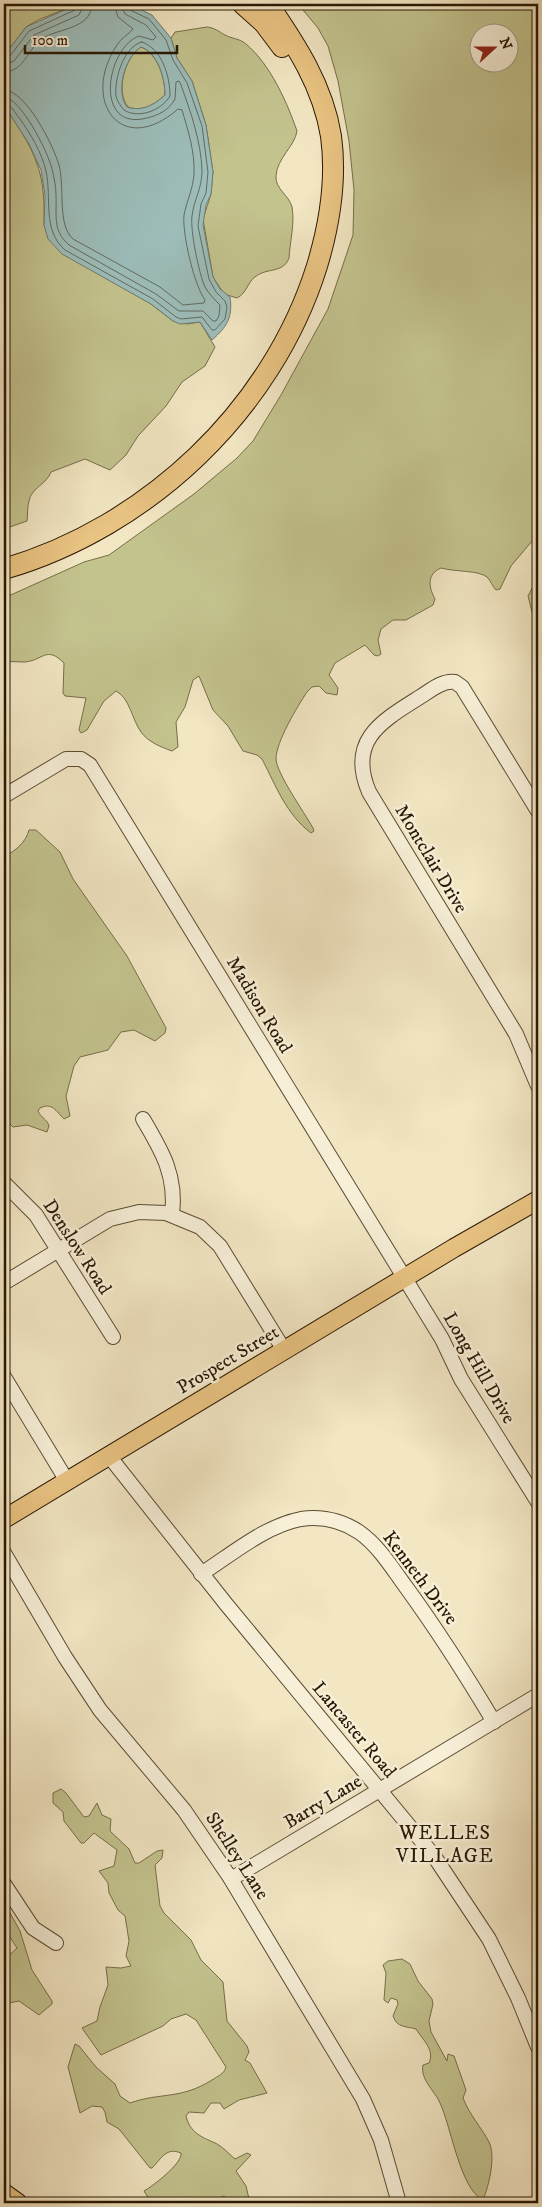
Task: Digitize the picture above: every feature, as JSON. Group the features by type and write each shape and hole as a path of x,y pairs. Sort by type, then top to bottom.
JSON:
{"highway":[{"path":"4,556 51,539 91,520 133,494 178,458 207,429 240,388 265,350 289,303 308,252 318,212 321,174 319,140 308,98 292,64 271,31 243,4"},
{"path":"4,569 55,550 101,528 171,480 238,412 274,359 297,315 314,274 327,226 332,194 332,152 325,111 311,73 268,4"}],"main road":[{"name":"Prospect Street","path":"4,1519 473,1236 538,1200"},
{"path":"4,2193 18,2203"}],"street":[{"name":"Montclair Drive","path":"538,811 462,687 454,682 442,684 378,725 365,746 362,761 364,777 373,799 516,1034 538,1086"},
{"name":"Madison Road","path":"4,796 57,763 76,758 86,761 404,1278"},
{"path":"143,1119 162,1151 170,1170 174,1191 172,1214"},
{"name":"Denslow Road","path":"4,1183 36,1214 113,1337"},
{"path":"4,1283 102,1223 120,1216 148,1211 172,1214 200,1227 220,1246 284,1350"},
{"name":"Long Hill Drive","path":"404,1278 442,1339 461,1379 538,1502"},
{"path":"4,1377 67,1481"},
{"name":"Lancaster Road","path":"109,1456 201,1574 434,1856 472,1911 504,1968 538,2047"},
{"name":"Kenneth Drive","path":"201,1574 258,1537 287,1523 303,1519 326,1519 351,1528 367,1538 381,1553 444,1641 494,1722"},
{"name":"Shelley Lane","path":"4,1553 65,1657 96,1704 184,1810 231,1879 363,2099 381,2140 399,2203"},
{"name":"Barry Lane","path":"231,1879 538,1695"},
{"path":"4,1884 32,1928 56,1943"}],"green space":[{"path":"4,4 78,4 38,20 26,27 4,56"},
{"path":"298,4 538,4 538,534 511,566 500,589 496,590 487,577 478,573 441,568 436,571 430,581 435,599 433,605 406,620 393,620 381,629 378,640 381,654 378,656 374,655 365,645 335,663 329,675 338,688 337,695 326,693 319,686 312,687 307,692 283,734 276,759 281,774 313,828 314,831 311,833 288,808 262,759 257,755 243,751 228,726 213,710 199,676 193,680 185,707 176,722 178,747 172,751 155,744 144,736 125,699 116,691 104,701 87,730 81,733 79,730 86,698 65,696 63,693 64,663 53,655 44,655 24,662 4,662 4,598 84,562 109,555 194,494 237,458 253,441 281,395 328,309 353,235 354,190 349,141 338,81 328,46 318,28"},
{"path":"207,27 241,41 255,52 277,84 297,131 296,137 279,163 276,176 276,181 288,199 293,213 289,258 283,266 255,277 237,298 224,294 213,277 203,219 211,194 213,172 206,125 192,81 177,58 171,38 175,32"},
{"path":"141,47 152,55 159,67 164,81 165,95 148,107 138,109 128,107 124,100 122,84 130,58"},
{"path":"4,105 37,163 44,197 44,225 94,271 151,304 173,321 187,324 200,322 215,347 205,366 182,382 166,406 138,436 126,455 110,470 85,459 51,472 30,497 27,521 4,529"},
{"path":"538,577 538,656 534,642 534,620 528,596"},
{"path":"29,830 36,830 60,852 73,879 127,956 166,1028 165,1033 155,1041 134,1030 121,1032 108,1050 80,1057 74,1066 66,1096 70,1116 64,1119 54,1108 48,1106 40,1108 38,1111 49,1126 47,1132 27,1125 13,1127 4,1118 4,856 20,846"},
{"path":"61,1789 84,1817 89,1816 97,1803 102,1815 111,1819 110,1831 129,1849 135,1863 139,1863 157,1851 163,1850 162,1858 155,1865 160,1906 164,1913 191,1940 201,1960 223,1982 227,2021 247,2046 249,2052 245,2060 250,2063 267,2093 239,2100 224,2109 220,2103 211,2103 204,2113 189,2112 186,2116 190,2127 197,2134 220,2146 235,2159 247,2153 251,2155 236,2171 246,2186 249,2199 246,2203 230,2203 224,2196 209,2203 158,2203 147,2196 144,2191 173,2168 181,2153 168,2152 150,2168 119,2129 107,2122 102,2107 92,2106 80,2113 68,2067 75,2044 115,2084 120,2096 130,2103 180,2093 201,2086 219,2076 226,2067 196,2020 186,2014 171,2019 163,2026 101,2055 82,2028 97,2021 108,1985 106,1967 121,1968 131,1966 126,1956 129,1941 125,1916 118,1910 109,1893 108,1883 99,1871 114,1866 117,1850 94,1833 84,1843 81,1843 64,1821 63,1812 53,1803 53,1793"},
{"path":"4,1902 20,1931 32,1970 52,2001 52,2004 39,2015 19,2001 4,2004 4,1960 17,1948 4,1928"},
{"path":"402,1959 410,1964 418,1981 432,1999 433,2004 429,2021 431,2032 447,2061 448,2054 454,2056 466,2090 463,2098 468,2110 489,2142 492,2163 483,2200 475,2194 462,2171 440,2103 424,2076 423,2065 429,2063 429,2049 416,2029 402,2026 395,2020 393,2016 398,2004 397,2000 391,1998 388,2003 384,2000 386,1973 383,1965 388,1961"}],"water":[{"path":"78,4 129,4 152,15 171,38 177,58 192,81 206,125 213,172 211,194 206,205 203,225 213,277 220,289 230,297 231,304 228,321 222,331 212,340 200,322 180,324 173,321 151,304 62,254 48,239 44,225 45,195 41,170 29,144 4,105 4,56 26,27","holes":["141,47 147,50 156,60 162,74 165,95 148,107 138,109 127,107 122,92 126,66 130,58"]}],"district":[{"name":"WELLES VILLAGE","path":"445,1844"}]}
